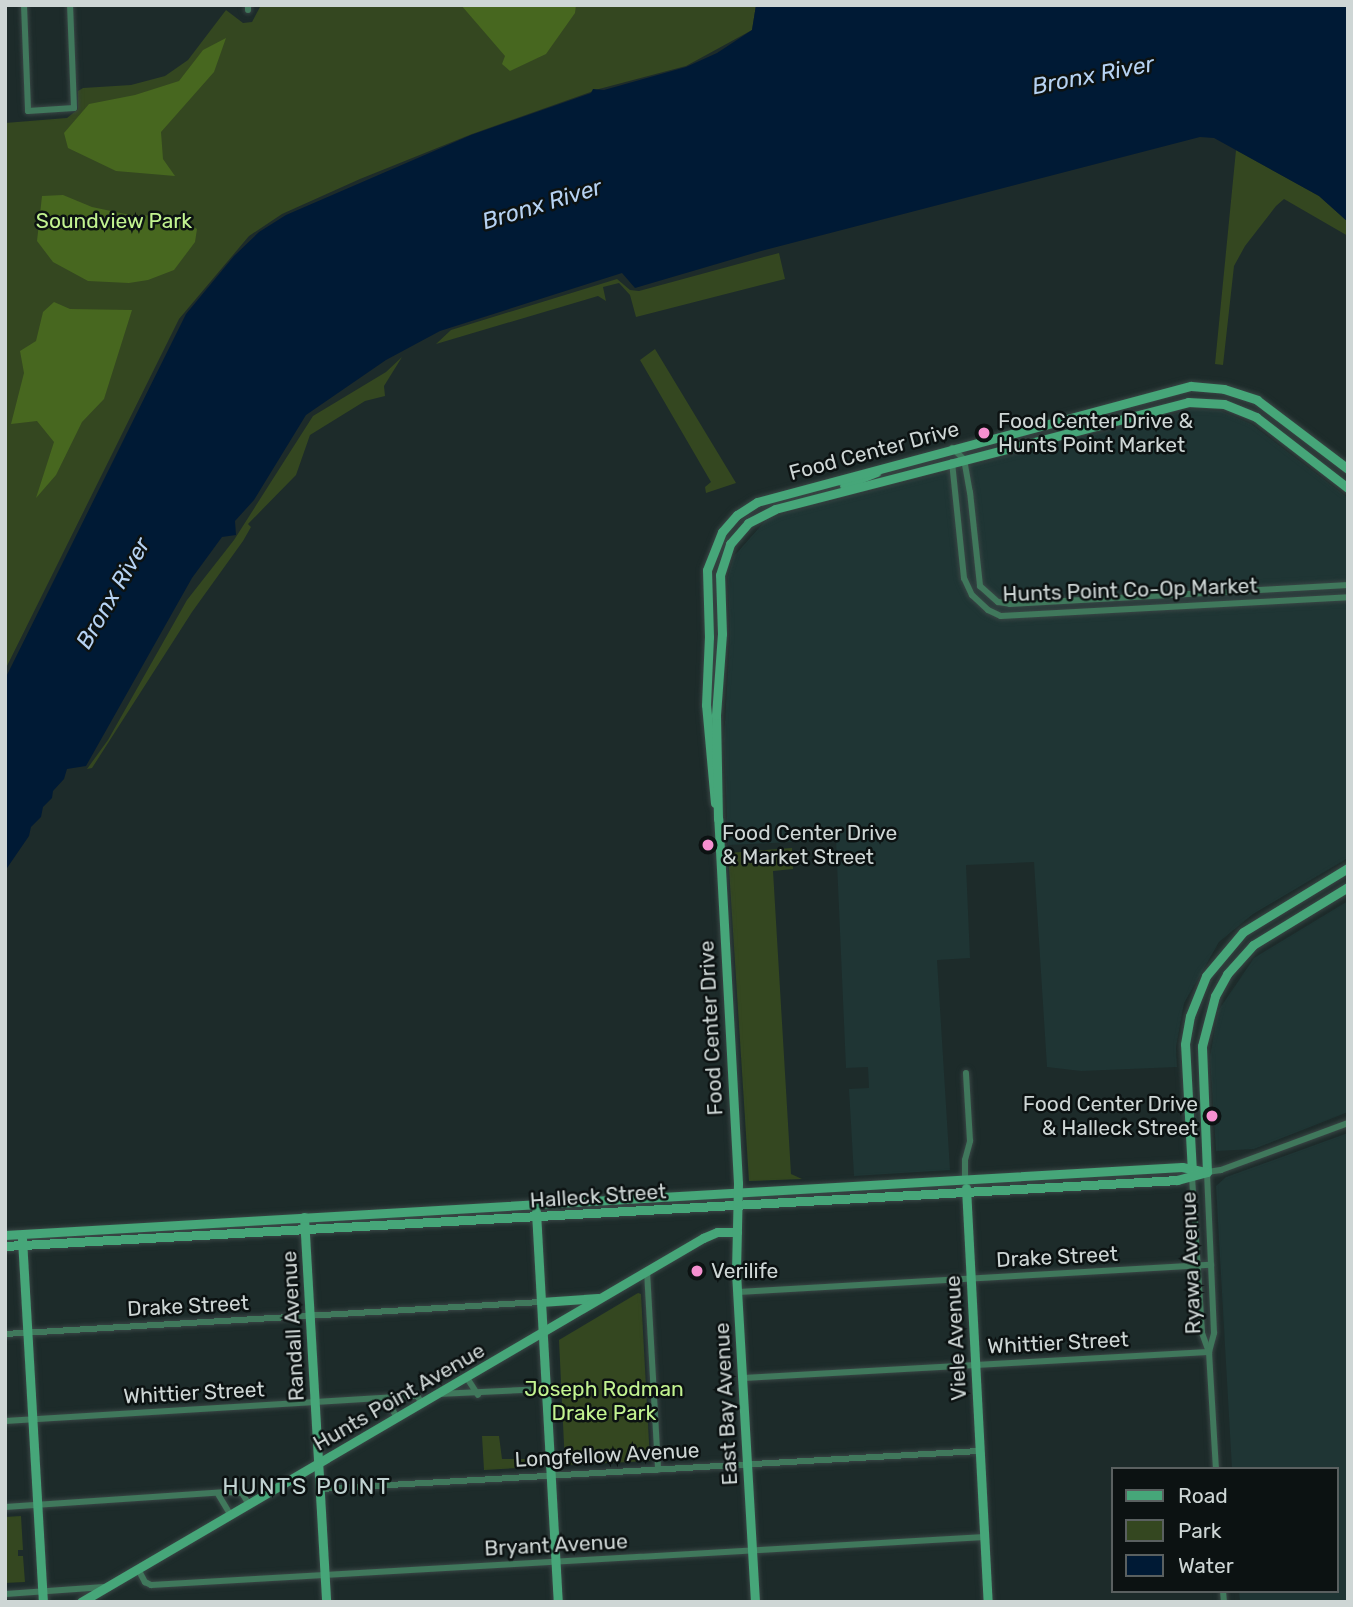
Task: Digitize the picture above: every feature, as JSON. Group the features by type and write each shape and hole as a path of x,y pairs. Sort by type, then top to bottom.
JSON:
{"main road":[{"name":"Food Center Drive","path":"718,819 706,705 709,637 706,578 714,547 732,520 757,502 1171,389 1199,386 1232,391 1264,405 1348,469"},
{"name":"Food Center Drive","path":"737,1205 718,819 716,722 722,643 720,575 723,559 736,536 754,518 769,511 1163,407 1200,401 1235,407 1256,417 1348,488"},
{"path":"814,498 890,465"},
{"path":"1348,871 1243,932 1214,964 1200,989 1190,1016 1185,1044 1192,1173 1206,1172 1202,1046 1214,996 1235,963 1253,945 1348,887"},
{"name":"Halleck Street","path":"5,1235 965,1180 1192,1173"},
{"name":"Halleck Street","path":"5,1246 966,1193 1192,1173"},
{"name":"Viele Avenue","path":"965,1180 988,1602"},
{"path":"535,1205 558,1602"},
{"name":"East Bay Avenue","path":"737,1205 737,1292 755,1602"},
{"name":"Randall Avenue","path":"304,1217 326,1602"},
{"name":"Hunts Point Avenue","path":"81,1602 703,1238 717,1233 737,1232"},
{"path":"22,1234 43,1597"},
{"path":"541,1302 598,1298"}],"street":[{"path":"24,5 28,111 74,108 70,5"},
{"path":"952,448 964,459"},
{"name":"Hunts Point Co-Op Market","path":"964,459 980,586 998,602 1010,604 1348,585"},
{"name":"Hunts Point Co-Op Market","path":"951,462 964,578 972,595 988,610 1001,616 1348,597"},
{"name":"Viele Avenue","path":"965,1180 965,1160 970,1140 966,1073"},
{"path":"1206,1172 1233,1166 1348,1123"},
{"name":"Ryawa Avenue","path":"1206,1172 1214,1333 1209,1352"},
{"name":"Ryawa Avenue","path":"1192,1173 1202,1333 1209,1352 1216,1467"},
{"name":"Drake Street","path":"737,1292 1211,1265"},
{"path":"647,1271 658,1470"},
{"name":"Drake Street","path":"5,1334 541,1302"},
{"name":"Whittier Street","path":"742,1378 1209,1352"},
{"path":"467,1378 478,1395"},
{"path":"438,1394 478,1395 546,1389"},
{"name":"Whittier Street","path":"5,1421 417,1396 422,1404"},
{"path":"386,1398 397,1418"},
{"name":"Longfellow Avenue","path":"320,1489 980,1451"},
{"path":"5,1507 242,1493 248,1503"},
{"path":"218,1494 230,1514"},
{"name":"Bryant Avenue","path":"138,1569 145,1582 150,1585 985,1537"},
{"path":"5,1594 43,1597 109,1586"}],"shaded area":[{"path":"1193,409 1221,411 1251,424 1348,498 1348,858 1253,914 1219,942 1184,1003 1176,1047 1177,1067 1081,1071 1047,1067 1034,862 966,865 970,958 937,960 950,1170 854,1176 849,1089 869,1088 868,1067 846,1068 836,840 728,845 724,739 730,636 728,577 734,556 766,520 785,513"},
{"path":"1348,901 1348,1112 1254,1149 1216,1151 1210,1057 1218,1011 1254,958"},
{"path":"1348,1133 1348,1602 1240,1602 1239,1593 1339,1593 1339,1467 1232,1467 1216,1186 1226,1177"}],"green space":[{"name":"Soundview Park","path":"261,5 756,5 752,30 686,66 599,89 472,134 282,214 249,236 179,319 5,670 5,123 67,118 78,109 78,91 83,88 131,85 165,76 188,60 226,10 243,23 252,22"},
{"path":"461,5 576,5 575,13 546,54 510,71 502,64 505,56"},
{"path":"226,38 214,72 161,132 163,159 175,176 116,171 68,148 64,133 89,104 135,95 179,81 203,50"},
{"path":"1236,150 1319,196 1348,222 1348,236 1284,199 1276,206 1245,246 1234,266 1223,365 1215,364"},
{"path":"63,195 92,207 130,215 178,216 197,229 195,242 174,270 148,280 129,283 88,281 53,262 37,241 42,196"},
{"path":"779,253 785,279 636,317 630,295 619,283 603,287 606,301 598,296 436,344 451,330 617,279 630,290 639,291"},
{"path":"54,302 70,309 132,310 104,399 82,422 56,475 36,498 54,442 37,421 11,424 24,373 20,351 36,341 43,312"},
{"path":"655,349 736,483 706,493 705,487 711,482 640,360"},
{"path":"402,357 384,386 385,396 365,401 310,435 296,475 248,524 251,527 243,541 192,612 92,768 87,769 108,740 187,600 234,540 313,416 386,372"},
{"path":"792,848 793,869 773,871 791,1174 802,1179 749,1181 728,853"},
{"name":"Joseph Rodman Drake Park","path":"638,1293 641,1294 650,1461 565,1465 559,1340"},
{"path":"482,1436 499,1436 502,1459 534,1459 534,1467 484,1470"},
{"path":"21,1516 23,1550 18,1550 18,1556 23,1556 25,1582 5,1583 5,1517"}],"water":[{"name":"Bronx River","path":"756,5 1348,5 1348,222 1319,196 1214,138 1200,137 761,251 635,288 622,273 440,331 386,360 306,415 254,500 235,521 236,535 222,537 192,578 86,766 67,769 64,779 53,791 52,798 43,807 41,817 31,827 29,836 5,871 5,679 186,314 234,256 259,232 286,215 471,135 591,93 593,89 604,90 686,67 717,53 752,30"}],"place":[{"name":"Food Center Drive & Hunts Point Market","path":"984,433"},
{"name":"Food Center Drive & Market Street","path":"708,845"},
{"name":"Food Center Drive & Halleck Street","path":"1212,1116"},
{"name":"Verilife","path":"697,1271"}],"district":[{"name":"HUNTS POINT","path":"307,1486"}]}
